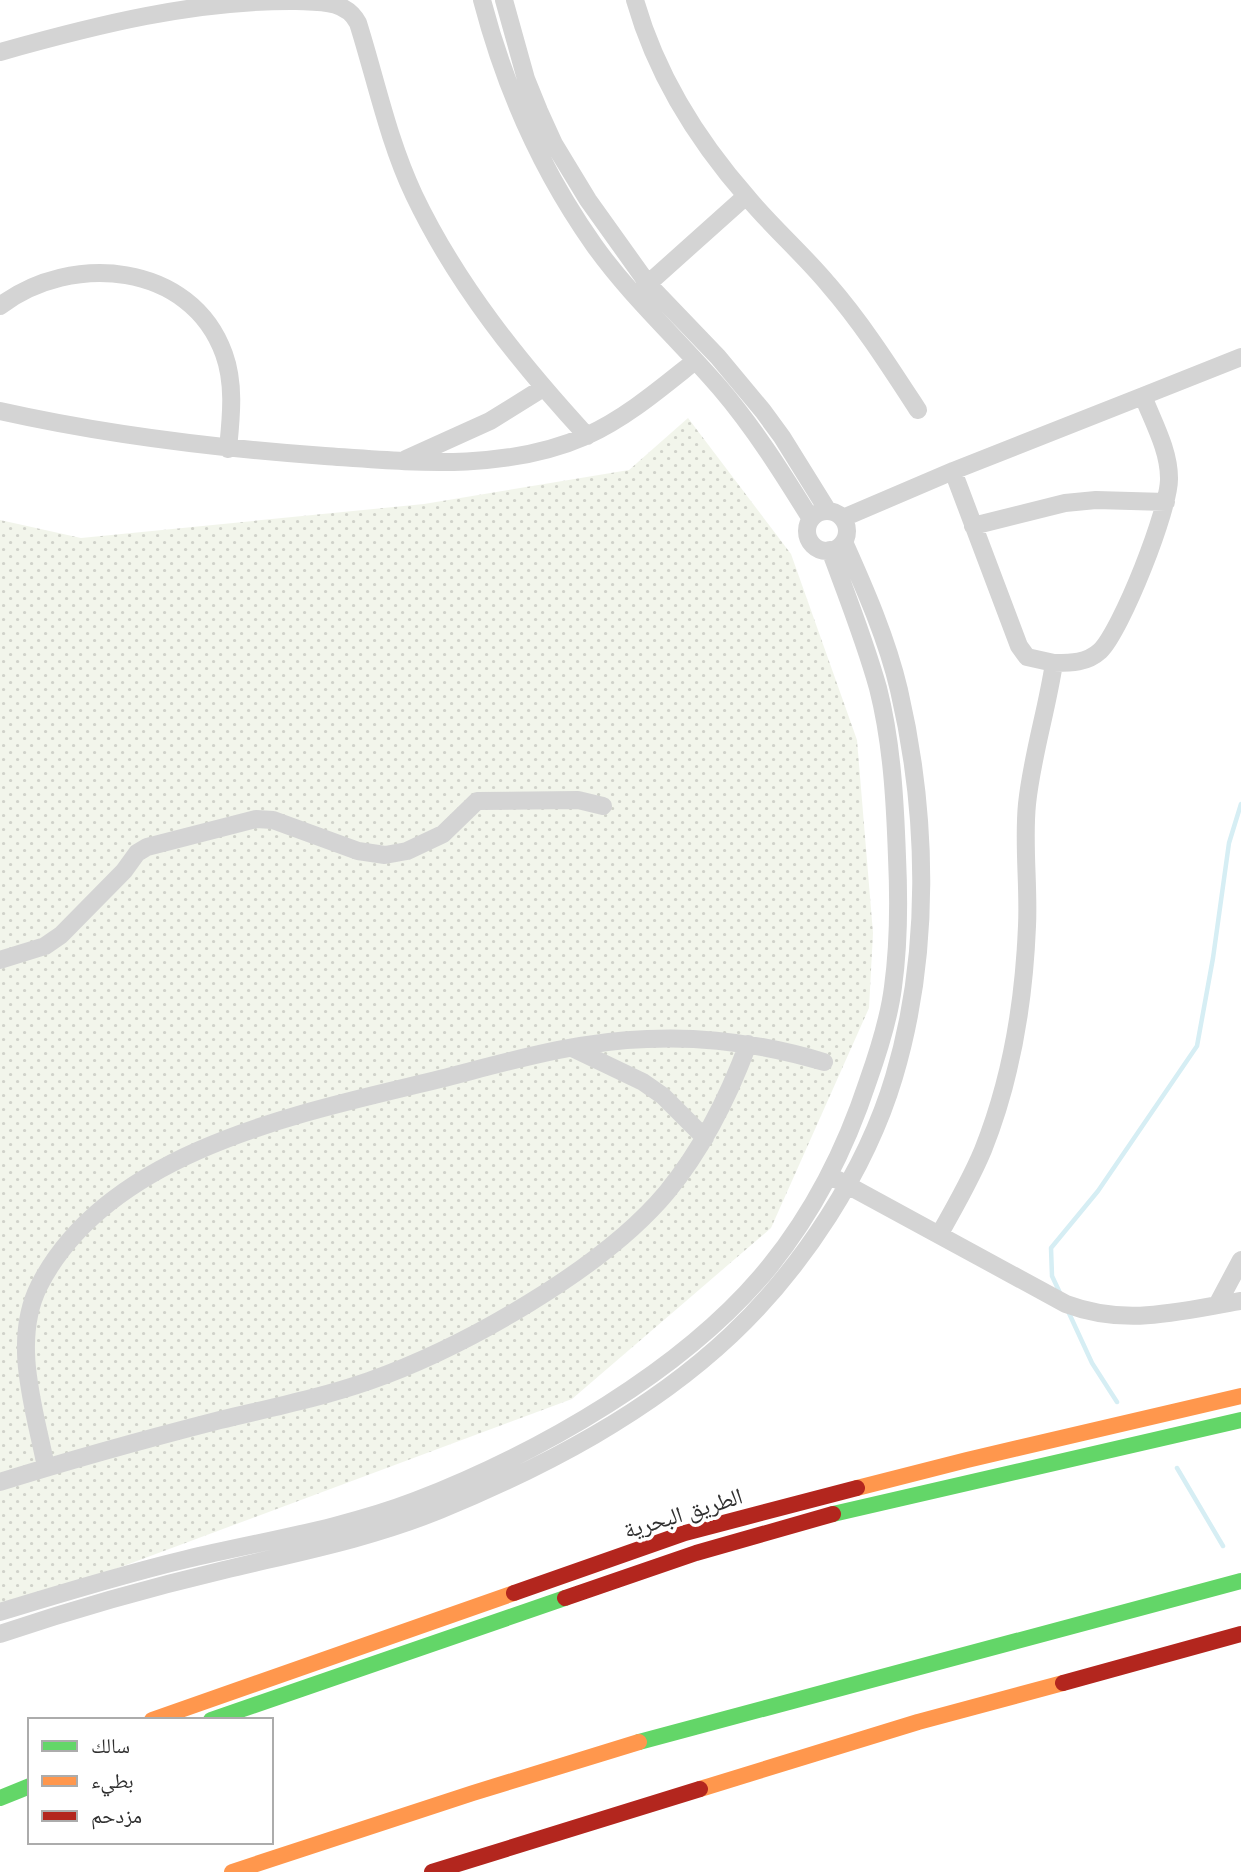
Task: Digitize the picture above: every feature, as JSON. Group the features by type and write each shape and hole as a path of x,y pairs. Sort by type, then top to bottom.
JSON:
{"main road":[{"name":"الطريق البحرية","path":"158,1718 685,1533 967,1460 1241,1396"},
{"name":"الطريق البحرية","path":"217,1718 696,1553 834,1514 1241,1420"},
{"path":"232,1872 473,1793 660,1736 1241,1581"},
{"path":"432,1872 918,1722 1241,1634"},
{"path":"0,1798 28,1787"}],"street":[{"path":"0,52 125,19 198,5 279,0 324,3 346,8 358,23 383,109 414,194 474,297 516,355 587,436"},
{"path":"482,0 511,91 537,149 587,235 642,290 718,357 782,437 827,516"},
{"path":"504,0 526,79 554,144 642,290 695,361 827,516 846,526 847,534 837,546 815,547 810,541 808,526 827,516 953,471 1241,357"},
{"path":"635,0 661,71 683,110 746,196 829,284 870,338 918,410"},
{"path":"642,290 746,196"},
{"path":"0,306 38,285 74,274 108,272 140,277 160,284 184,298 202,315 225,355 232,405 228,449"},
{"path":"0,411 88,429 228,449 400,461 455,462 511,457 587,436 639,404 695,361"},
{"path":"400,461 490,421 543,388"},
{"path":"953,471 1023,652 1033,659 1054,663 1084,660 1093,656 1107,642 1137,579 1166,502 1169,478 1166,458 1143,396"},
{"path":"973,526 1065,503 1096,500 1166,502"},
{"path":"0,1612 157,1567 390,1509 462,1481 552,1436 638,1383 689,1346 732,1308 770,1266 838,1180 872,1135 894,1077 911,1010 921,880 921,844 899,688 885,643 837,546"},
{"path":"0,1634 160,1586 367,1537 448,1507 544,1463 641,1405 703,1359 731,1335 777,1286 798,1259 838,1180 883,1035 893,986 898,912 894,794 884,721 878,690 837,546"},
{"path":"939,1235 983,1148 1006,1077 1018,1013 1027,924 1027,808 1033,761 1054,663"},
{"path":"0,960 45,946 61,936 124,871 137,853 147,847 197,834 256,819 274,820 358,851 386,855 407,851 443,834 477,801 578,800 603,806"},
{"path":"46,1467 28,1378 30,1312 38,1289 51,1265 69,1242 115,1200 172,1162 236,1134 407,1087 572,1048 644,1039 678,1038 748,1044 824,1062"},
{"path":"0,1482 128,1444 372,1380 487,1327 580,1270 666,1194 705,1138 730,1091 748,1044"},
{"path":"572,1048 643,1082 663,1096 705,1138"},
{"path":"838,1180 1066,1304 1099,1315 1148,1317 1241,1301"},
{"path":"1217,1305 1241,1260"}],"shaded area":[{"path":"688,418 791,554 857,740 873,933 869,1008 771,1228 572,1399 0,1612 0,520 81,538 424,504 629,470"}],"waterway":[{"path":"1060,1293 1052,1276 1051,1248 1098,1191 1197,1046 1213,958 1229,843 1241,804"},
{"path":"1068,1311 1092,1363 1117,1402"},
{"path":"1177,1468 1223,1546"}],"traffic: fast":[{"path":"833,1514 1241,1420"},
{"path":"639,1742 1241,1581"},
{"path":"217,1718 565,1598"},
{"path":"0,1798 28,1787"}],"traffic: slow":[{"path":"857,1488 1241,1396"},
{"path":"158,1718 514,1593"},
{"path":"700,1789 918,1722 1063,1683"},
{"path":"232,1872 639,1742"}],"traffic: jam":[{"path":"514,1593 685,1533 857,1488"},
{"path":"565,1598 696,1553 833,1514"},
{"path":"1063,1683 1241,1634"},
{"path":"432,1872 700,1789"}]}
